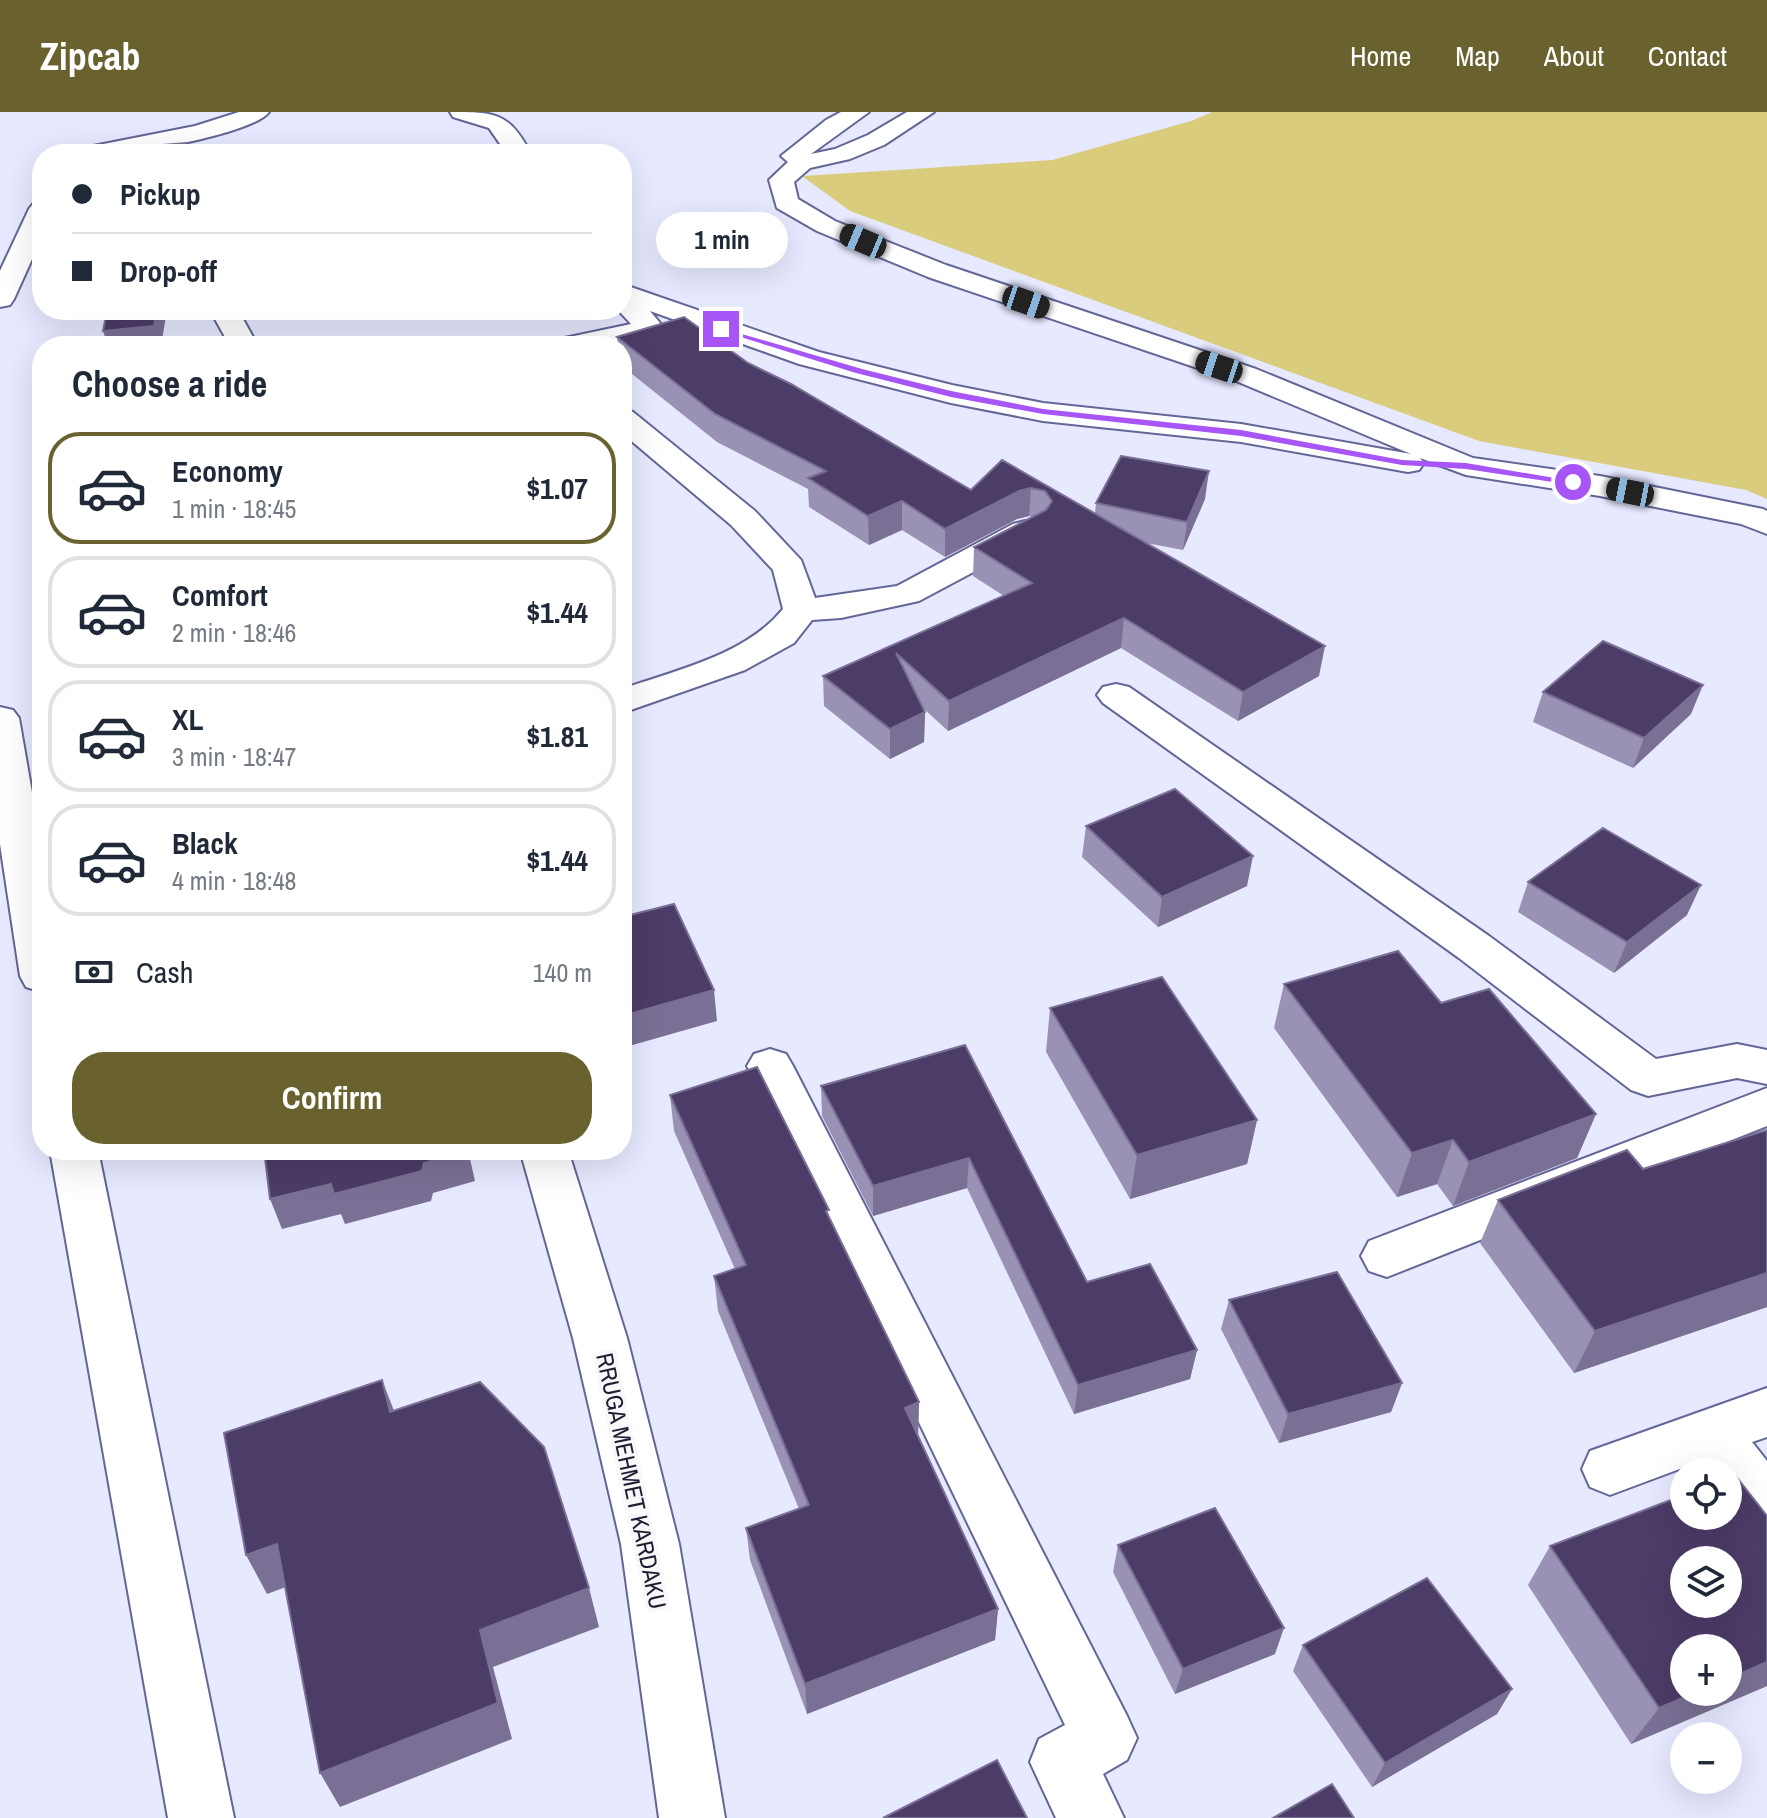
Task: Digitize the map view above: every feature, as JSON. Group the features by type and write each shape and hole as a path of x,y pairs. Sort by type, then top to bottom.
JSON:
{"street":[{"path":"138,144 237,123 258,112"},
{"path":"461,112 483,116 507,129 514,144"},
{"path":"858,112 794,154 781,180 786,203 863,241 937,271 1246,375 1466,466"},
{"path":"781,180 802,163 842,154 876,140 923,112"},
{"path":"0,299 32,230"},
{"path":"632,297 809,358 951,394 1043,412 1256,435 1402,463 1466,466 1600,486 1751,516 1767,524"},
{"path":"616,336 651,329 632,306"},
{"path":"632,426 743,518 789,567 801,610"},
{"path":"632,698 732,662 781,635 801,610 841,607 907,594 1030,529"},
{"path":"1116,695 1474,947 1648,1078 1737,1061 1767,1067"},
{"path":"0,718 32,915"},
{"path":"770,1066 1105,1738 1062,1762 1091,1818"},
{"path":"1387,1256 1767,1106"},
{"path":"76,1160 201,1818"},
{"name":"RRUGA MEHMET KARDAKU","path":"547,1160 600,1338 650,1544 692,1818"},
{"path":"1610,1469 1767,1412"},
{"path":"1712,1432 1767,1507"}],"shaded area":[{"path":"1212,112 1767,112 1767,499 1746,490 1479,441 850,211 802,176 1052,160 1191,121"}],"building":[{"path":"684,317 748,363 791,384 971,490 1002,460 1325,646 1243,692 1124,618 949,701 896,653 925,712 890,729 823,676 1032,583 974,547 1046,510 1052,501 1045,491 1031,488 1019,491 945,529 902,501 868,516 808,478 826,471 715,414 632,349 632,336 620,336"},
{"path":"105,320 155,320 154,326 103,331"},
{"path":"1121,456 1209,471 1187,522 1096,503"},
{"path":"1603,641 1703,685 1644,738 1543,692"},
{"path":"1175,789 1253,856 1162,897 1086,826"},
{"path":"1603,828 1701,885 1627,942 1528,882"},
{"path":"674,904 714,990 632,1013 632,914"},
{"path":"1398,951 1441,1003 1489,989 1596,1114 1469,1162 1453,1140 1412,1153 1284,984"},
{"path":"1162,977 1257,1120 1137,1155 1050,1008"},
{"path":"965,1045 1087,1282 1150,1264 1197,1350 1078,1385 969,1158 873,1186 821,1086"},
{"path":"757,1067 829,1210 826,1211 919,1402 905,1408 998,1609 805,1684 746,1528 809,1505 714,1276 746,1265 670,1095"},
{"path":"1767,1130 1767,1273 1595,1331 1498,1200 1627,1150 1643,1169"},
{"path":"265,1160 435,1160 424,1163 422,1171 334,1194 331,1184 270,1199"},
{"path":"1337,1272 1402,1383 1288,1414 1229,1300"},
{"path":"382,1380 390,1412 480,1382 544,1447 589,1588 480,1630 498,1703 320,1773 277,1544 246,1555 224,1433"},
{"path":"1742,1484 1767,1516 1767,1662 1742,1673 1742,1634 1670,1634 1670,1703 1659,1708 1550,1546 1670,1500 1670,1530 1742,1530"},
{"path":"1215,1508 1284,1628 1183,1669 1118,1545"},
{"path":"1427,1578 1512,1689 1385,1763 1303,1645"},
{"path":"997,1760 1027,1818 883,1818"},
{"path":"1332,1784 1354,1818 1273,1818"}],"route":[{"path":"721,329 859,371 951,394 1043,412 1241,433 1402,463 1466,466 1573,482"}]}
